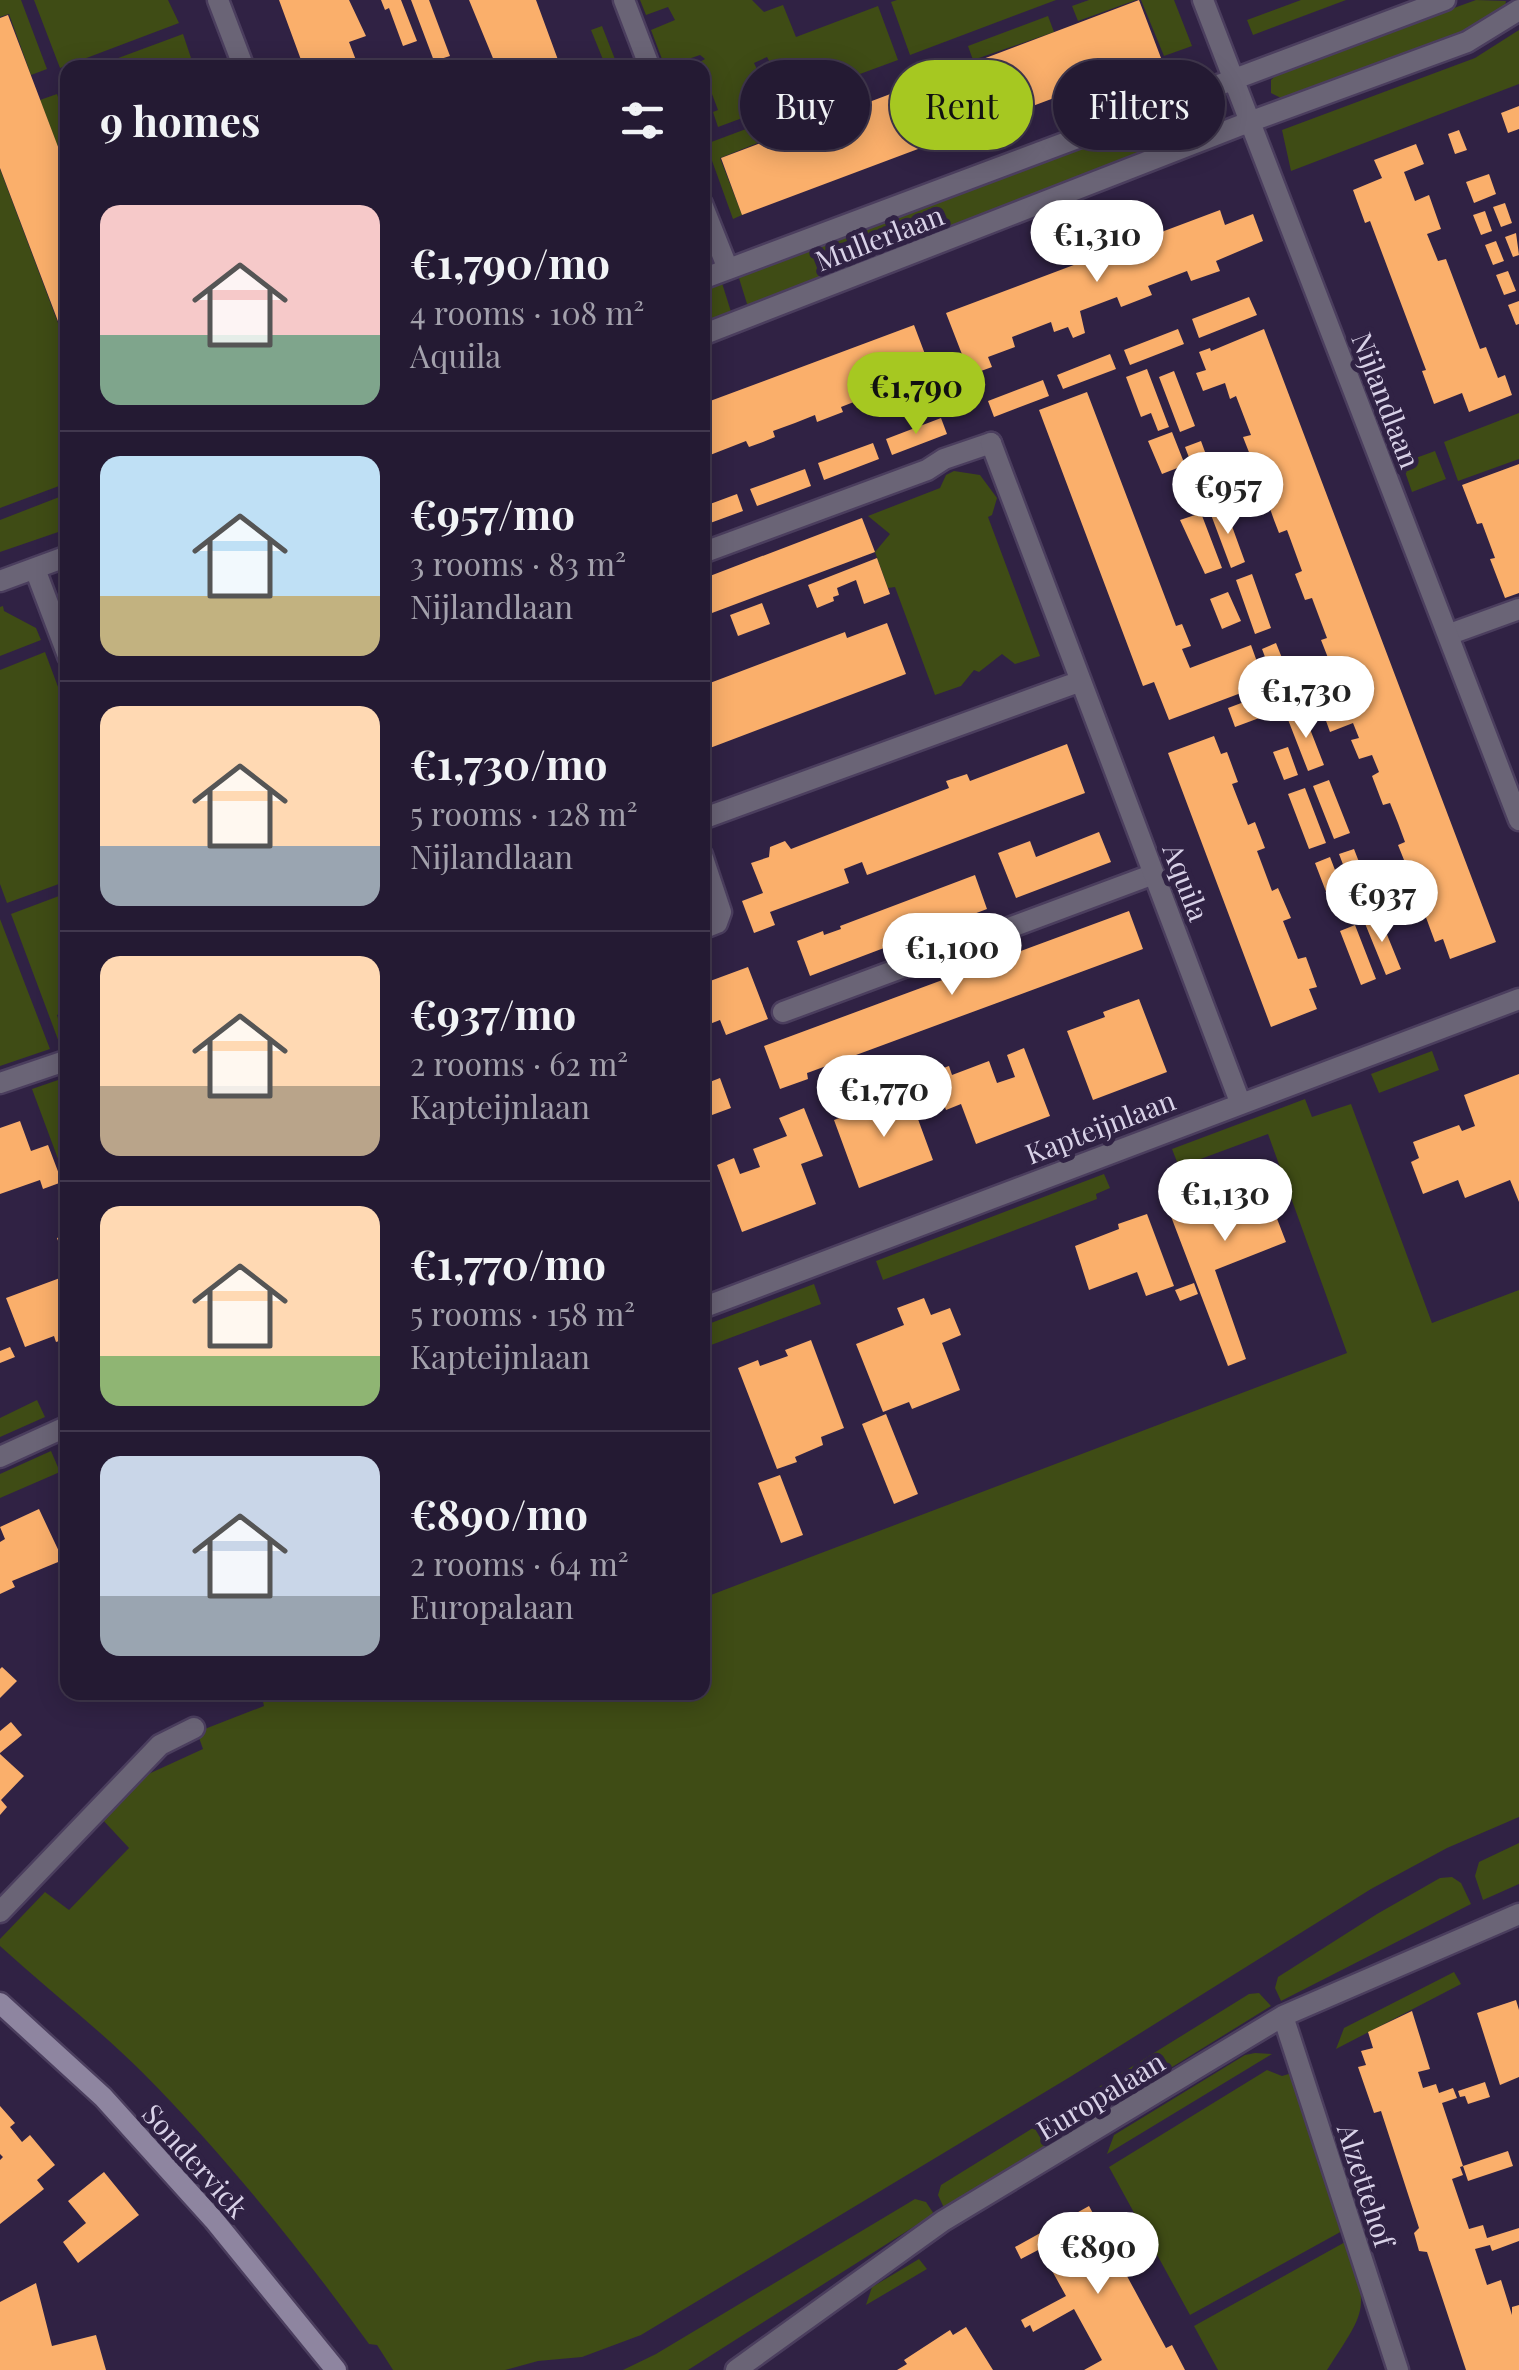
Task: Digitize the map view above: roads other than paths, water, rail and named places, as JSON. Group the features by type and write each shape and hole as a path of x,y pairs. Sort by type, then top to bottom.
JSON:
{"street":[{"path":"218,0 241,60"},
{"path":"624,0 647,60"},
{"name":"Nijlandlaan","path":"1203,0 1519,820"},
{"name":"Mullerlaan","path":"710,276 1445,0"},
{"name":"Mullerlaan","path":"710,332 1249,122 1467,42 1519,10"},
{"path":"710,224 728,269"},
{"name":"Aquila","path":"710,550 991,443 1240,1102"},
{"path":"0,581 60,559"},
{"path":"34,569 60,636"},
{"path":"1450,634 1519,608"},
{"path":"710,815 1082,681"},
{"path":"784,1012 1154,874"},
{"path":"710,881 721,915 710,926"},
{"name":"Kapteijnlaan","path":"710,1305 1519,999"},
{"path":"0,1083 60,1063"},
{"path":"0,1458 60,1430"},
{"path":"0,1912 160,1745 194,1728"},
{"name":"Europalaan","path":"736,2370 943,2221 1283,2016 1519,1914"},
{"name":"Sondervick","path":"0,2002 103,2097 214,2220 336,2370"},
{"name":"Alzettehof","path":"1283,2016 1398,2370"}]}
